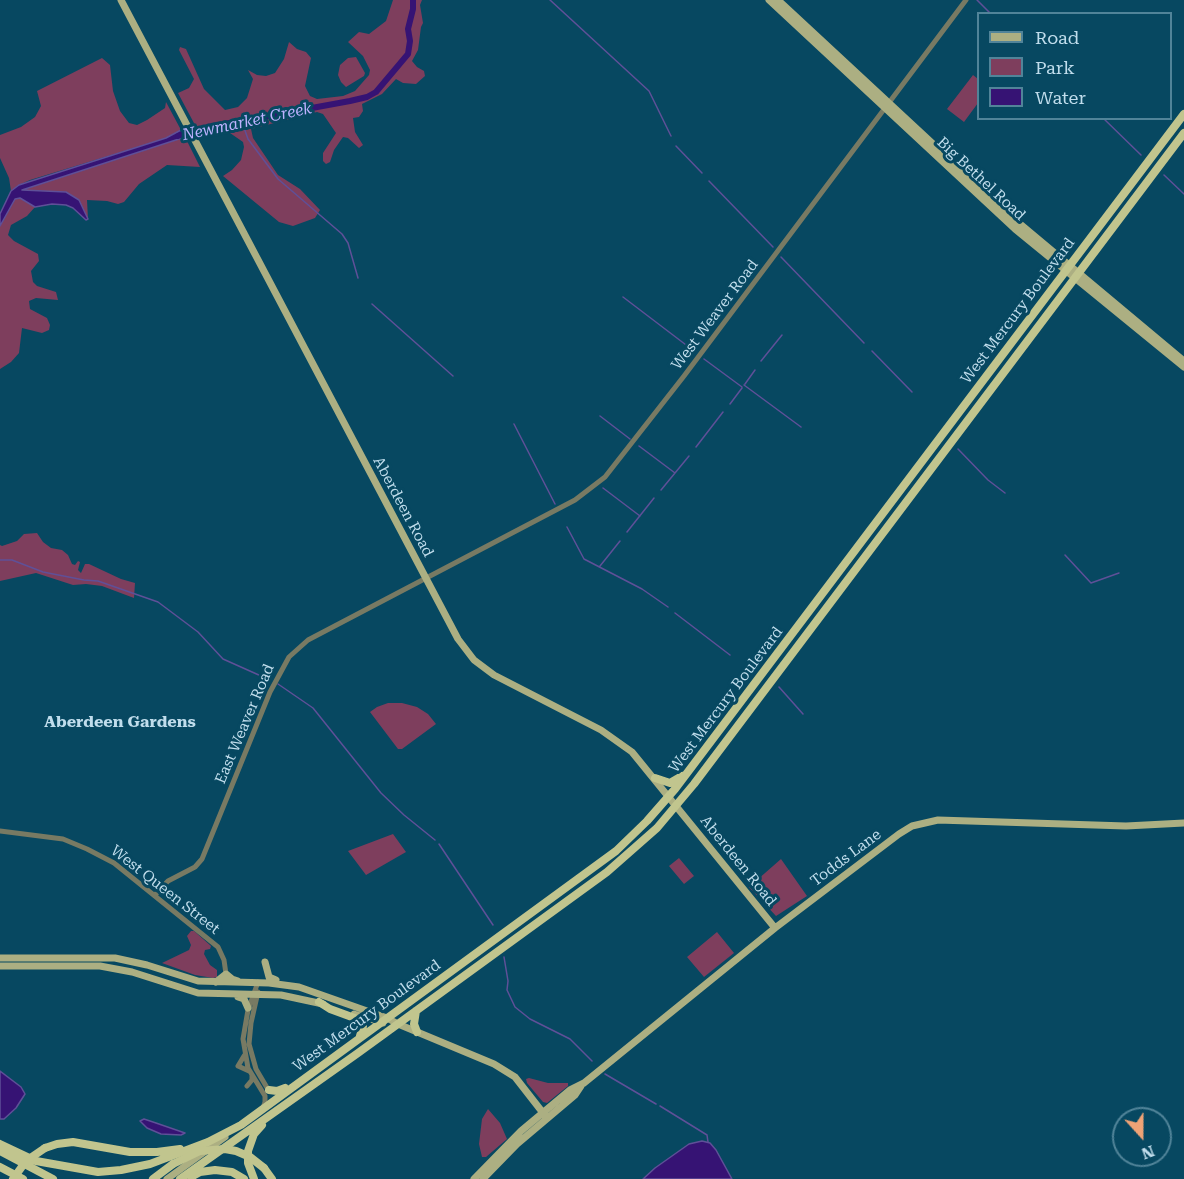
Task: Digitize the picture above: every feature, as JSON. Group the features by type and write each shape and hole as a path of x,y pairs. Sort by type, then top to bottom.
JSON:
{"highway":[{"name":"West Mercury Boulevard","path":"241,1125 600,864 639,830 669,796 1184,114"},
{"name":"West Mercury Boulevard","path":"180,1179 618,864 649,837 677,806 1184,133"},
{"path":"655,778 670,783 687,772"},
{"path":"319,1002 330,1009 360,1020 363,1026 360,1037"},
{"path":"416,1011 414,1024 417,1032"},
{"path":"305,1090 306,1083 334,1062 344,1049"},
{"path":"268,1090 277,1091 294,1085"},
{"path":"226,1146 236,1135 270,1110 274,1105 274,1100"},
{"path":"254,1179 248,1163 250,1143 257,1130 283,1106"},
{"path":"13,1179 26,1161 45,1148 57,1144 73,1142 121,1152 157,1152 187,1147 241,1125"},
{"path":"0,1144 36,1161 98,1172 150,1164 208,1142 219,1135"},
{"path":"153,1179 174,1164 200,1151 225,1149 250,1157 264,1168 272,1179"},
{"path":"0,1151 53,1179"},
{"path":"0,1167 22,1179"},
{"path":"188,1179 200,1172 215,1170 232,1172 244,1179"}],"main road":[{"name":"Aberdeen Road","path":"121,0 458,639 479,664 503,680 618,740 635,755 775,928"},
{"name":"Big Bethel Road","path":"769,0 1067,268 1184,361"},
{"name":"Big Bethel Road","path":"778,0 887,106"},
{"name":"Big Bethel Road","path":"1077,275 1121,316 1184,367"},
{"path":"1121,316 1127,325 1126,331"},
{"name":"Todds Lane","path":"545,1115 575,1095 584,1083 775,928 899,834 916,825 938,820 1126,825 1184,822"},
{"path":"0,958 115,958 147,965 193,980 258,982 299,987"},
{"path":"265,962 271,979 286,982 383,1020"},
{"path":"0,966 100,966 132,972 192,992 293,996 319,1002 398,1024 484,1059 509,1073 521,1084 545,1115"},
{"path":"215,982 226,974 232,979 244,982"},
{"path":"220,994 243,998 248,1008"},
{"path":"474,1179 498,1152 545,1115"},
{"path":"483,1179 545,1115"},
{"name":"West Mercury Boulevard","path":"166,1179 241,1125"}],"street":[{"name":"West Weaver Road","path":"426,579 575,500 605,477 684,376 966,0"},
{"name":"East Weaver Road","path":"155,895 168,881 195,867 202,859 270,692 289,657 308,640 426,579"},
{"name":"West Queen Street","path":"0,831 63,839 114,863 218,947 224,960 226,974"},
{"path":"258,982 249,1044 256,1070 274,1100"},
{"path":"255,994 248,1008 243,1030 245,1055 252,1080 247,1086 253,1084 258,1086"},
{"path":"251,1074 265,1099 262,1109"}],"green space":[{"path":"393,0 422,0 420,5 423,23 418,50 412,61 424,71 425,76 416,84 403,83 396,79 382,94 362,104 363,111 359,117 353,118 355,132 363,145 359,148 348,138 343,137 334,150 330,162 326,164 323,161 323,153 336,133 323,114 317,112 251,129 253,138 278,175 300,189 320,210 315,218 293,226 279,222 223,176 241,160 243,142 230,133 218,131 202,133 195,125 178,93 189,88 194,79 179,50 180,47 186,49 204,89 225,110 238,107 247,98 253,79 248,70 257,75 266,76 275,73 284,59 289,42 297,49 306,52 311,58 305,86 310,96 317,99 343,96 355,91 369,75 370,70 363,56 348,42 359,32 369,34 386,21"},
{"path":"356,57 365,73 364,76 346,87 338,75 340,65 348,58"},
{"path":"102,58 110,65 113,91 120,111 129,123 137,125 147,120 165,108 166,102 181,130 167,138 30,180 11,191 9,178 0,158 0,135 21,127 35,117 41,106 37,91"},
{"path":"973,75 977,78 977,104 964,122 947,109"},
{"path":"185,137 200,167 167,165 139,184 124,202 118,204 87,200 88,219 79,200 22,190"},
{"path":"20,198 35,207 27,216 11,225 8,235 14,241 38,254 39,261 31,271 33,282 37,286 56,292 58,300 36,298 29,301 30,309 47,318 50,325 49,330 42,333 22,328 19,353 0,369 0,226 15,199"},
{"path":"37,533 51,548 62,550 68,555 72,564 80,562 78,570 81,573 85,564 89,564 135,583 134,598 102,586 73,585 36,573 0,581 0,545 17,541 24,534"},
{"path":"388,703 402,703 417,707 428,714 436,724 402,749 398,749 370,712"},
{"path":"393,834 406,852 366,875 348,851"},
{"path":"679,858 694,876 684,884 669,866"},
{"path":"781,859 807,896 776,916 749,887"},
{"path":"191,931 211,946 210,949 205,950 204,954 210,965 217,970 217,977 195,975 162,963 189,950 191,945 187,936"},
{"path":"717,932 734,953 704,977 687,957"},
{"path":"526,1079 548,1083 568,1083 568,1086 547,1103 543,1102 527,1083"},
{"path":"488,1109 500,1123 507,1139 486,1157 482,1157 479,1144 482,1119"}],"water":[{"name":"Newmarket Creek","path":"181,130 185,137 22,190 66,192 79,200 88,219 86,220 66,205 52,204 35,207 20,198 15,199 0,226 0,214 11,191 19,185 166,138"},
{"path":"0,1071 21,1087 25,1094 16,1108 4,1119 0,1119"},
{"path":"144,1119 185,1133 181,1135 161,1134 147,1128 140,1121"},
{"path":"702,1141 710,1143 716,1150 732,1179 643,1179 689,1144"}],"waterway":[{"name":"Newmarket Creek","path":"178,136 208,127 350,101 376,92 408,54 410,41 408,29 413,0"},
{"path":"550,0 649,91 671,136"},
{"path":"977,0 989,12"},
{"path":"1105,120 1141,155"},
{"path":"242,122 248,139 278,179 342,234 348,243 358,278"},
{"path":"676,146 702,173"},
{"path":"1164,175 1184,194"},
{"path":"709,181 773,247"},
{"path":"781,257 864,343"},
{"path":"623,297 694,351"},
{"path":"372,304 453,376"},
{"path":"761,361 782,335"},
{"path":"872,351 912,392"},
{"path":"704,359 742,387"},
{"path":"745,384 755,370"},
{"path":"744,385 801,427"},
{"path":"730,404 742,388"},
{"path":"696,447 723,412"},
{"path":"600,416 630,439"},
{"path":"514,424 555,504"},
{"path":"639,446 675,473"},
{"path":"958,449 988,480 1005,493"},
{"path":"661,490 689,456"},
{"path":"603,488 640,516"},
{"path":"627,532 654,498"},
{"path":"567,527 584,559 642,589 668,607"},
{"path":"600,566 620,541"},
{"path":"1065,555 1091,583 1119,573"},
{"path":"0,560 12,560 43,572 98,581 158,602 198,632 223,659 270,680"},
{"path":"675,613 730,655"},
{"path":"278,684 313,708 381,793 435,840"},
{"path":"779,687 803,714"},
{"path":"439,844 493,925"},
{"path":"504,957 508,981 507,990 515,1007 530,1019 570,1039 592,1061"},
{"path":"605,1074 656,1104"},
{"path":"660,1106 707,1135 708,1142"}],"district":[{"name":"Aberdeen Gardens","path":"120,722"}]}
